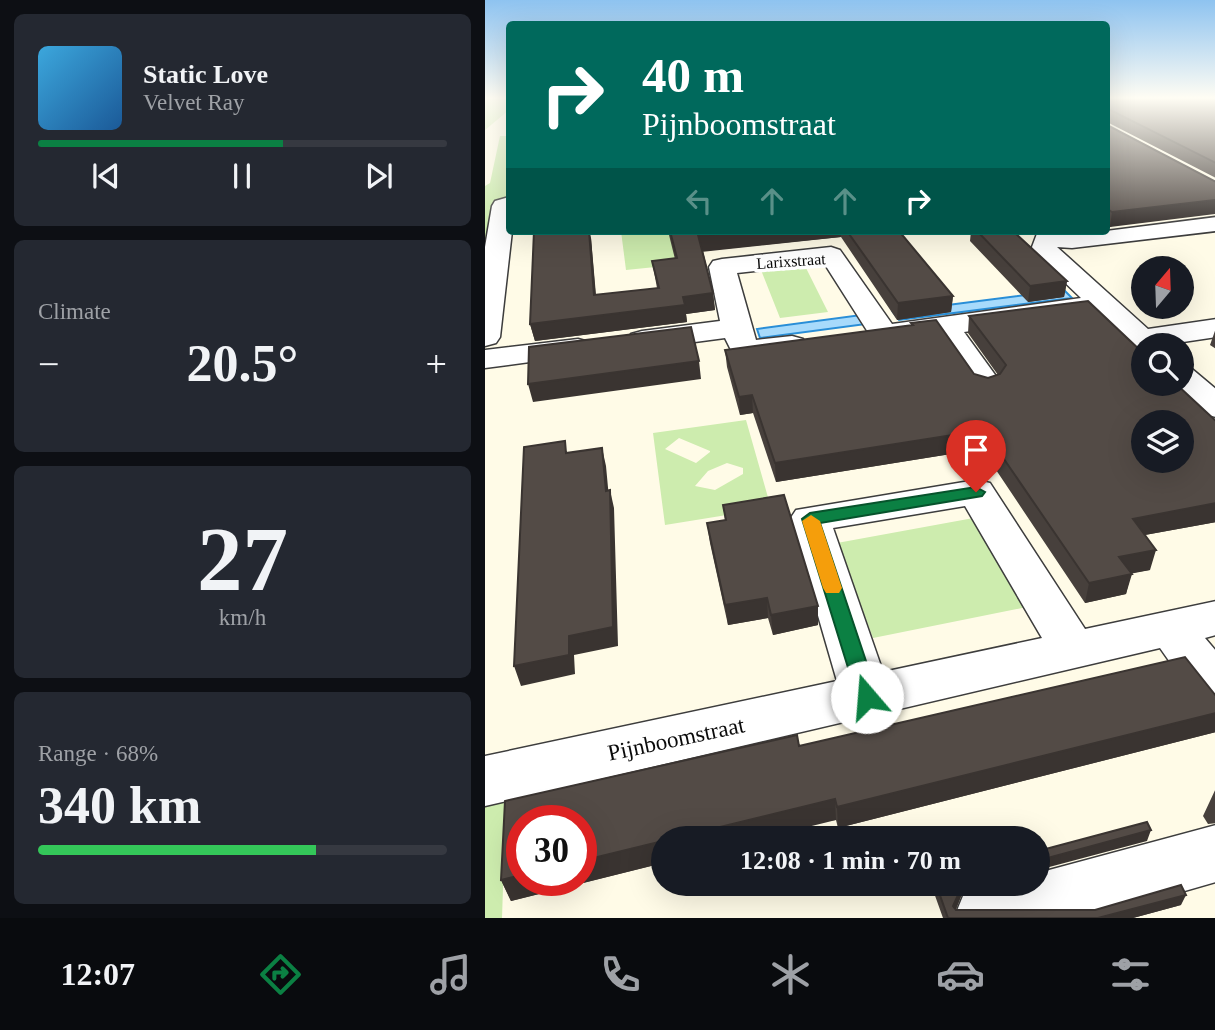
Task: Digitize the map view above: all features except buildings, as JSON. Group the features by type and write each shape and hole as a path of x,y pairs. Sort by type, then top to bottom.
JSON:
{"street":[{"path":"485,337 497,237 503,206 506,205"},
{"path":"1134,333 1046,252 1048,235 1072,241 1215,224"},
{"name":"Larixstraat","path":"736,328 721,267 831,255 870,336 1100,304"},
{"path":"945,326 985,383"},
{"path":"485,359 736,328 743,346 751,350 817,342"},
{"path":"1190,333 1215,328"},
{"path":"1194,388 1215,407"},
{"path":"867,697 810,519 976,492 1074,650"},
{"name":"Pijnboomstraat","path":"485,781 1215,618"},
{"path":"1170,628 1215,688"},
{"path":"985,918 1215,853"}],"green space":[{"path":"499,142 506,142 506,201 493,205 485,251 485,186 490,183"},
{"path":"622,235 697,235 705,262 626,270"},
{"path":"802,260 828,312 780,318 759,265"},
{"path":"746,420 771,508 665,525 653,433","holes":["679,438 710,451 710,452 696,463 665,449","727,463 743,468 743,474 715,490 695,486 708,471"]},
{"path":"979,517 1032,606 873,638 837,543"},
{"path":"506,797 502,918 485,918 485,802"}],"water":[{"path":"1064,290 1072,298 899,320 893,312"},
{"path":"861,315 866,324 760,338 757,329"}],"slow traffic":[{"path":"811,521 832,588"}],"route":[{"path":"867,697 810,519 976,492"}]}
